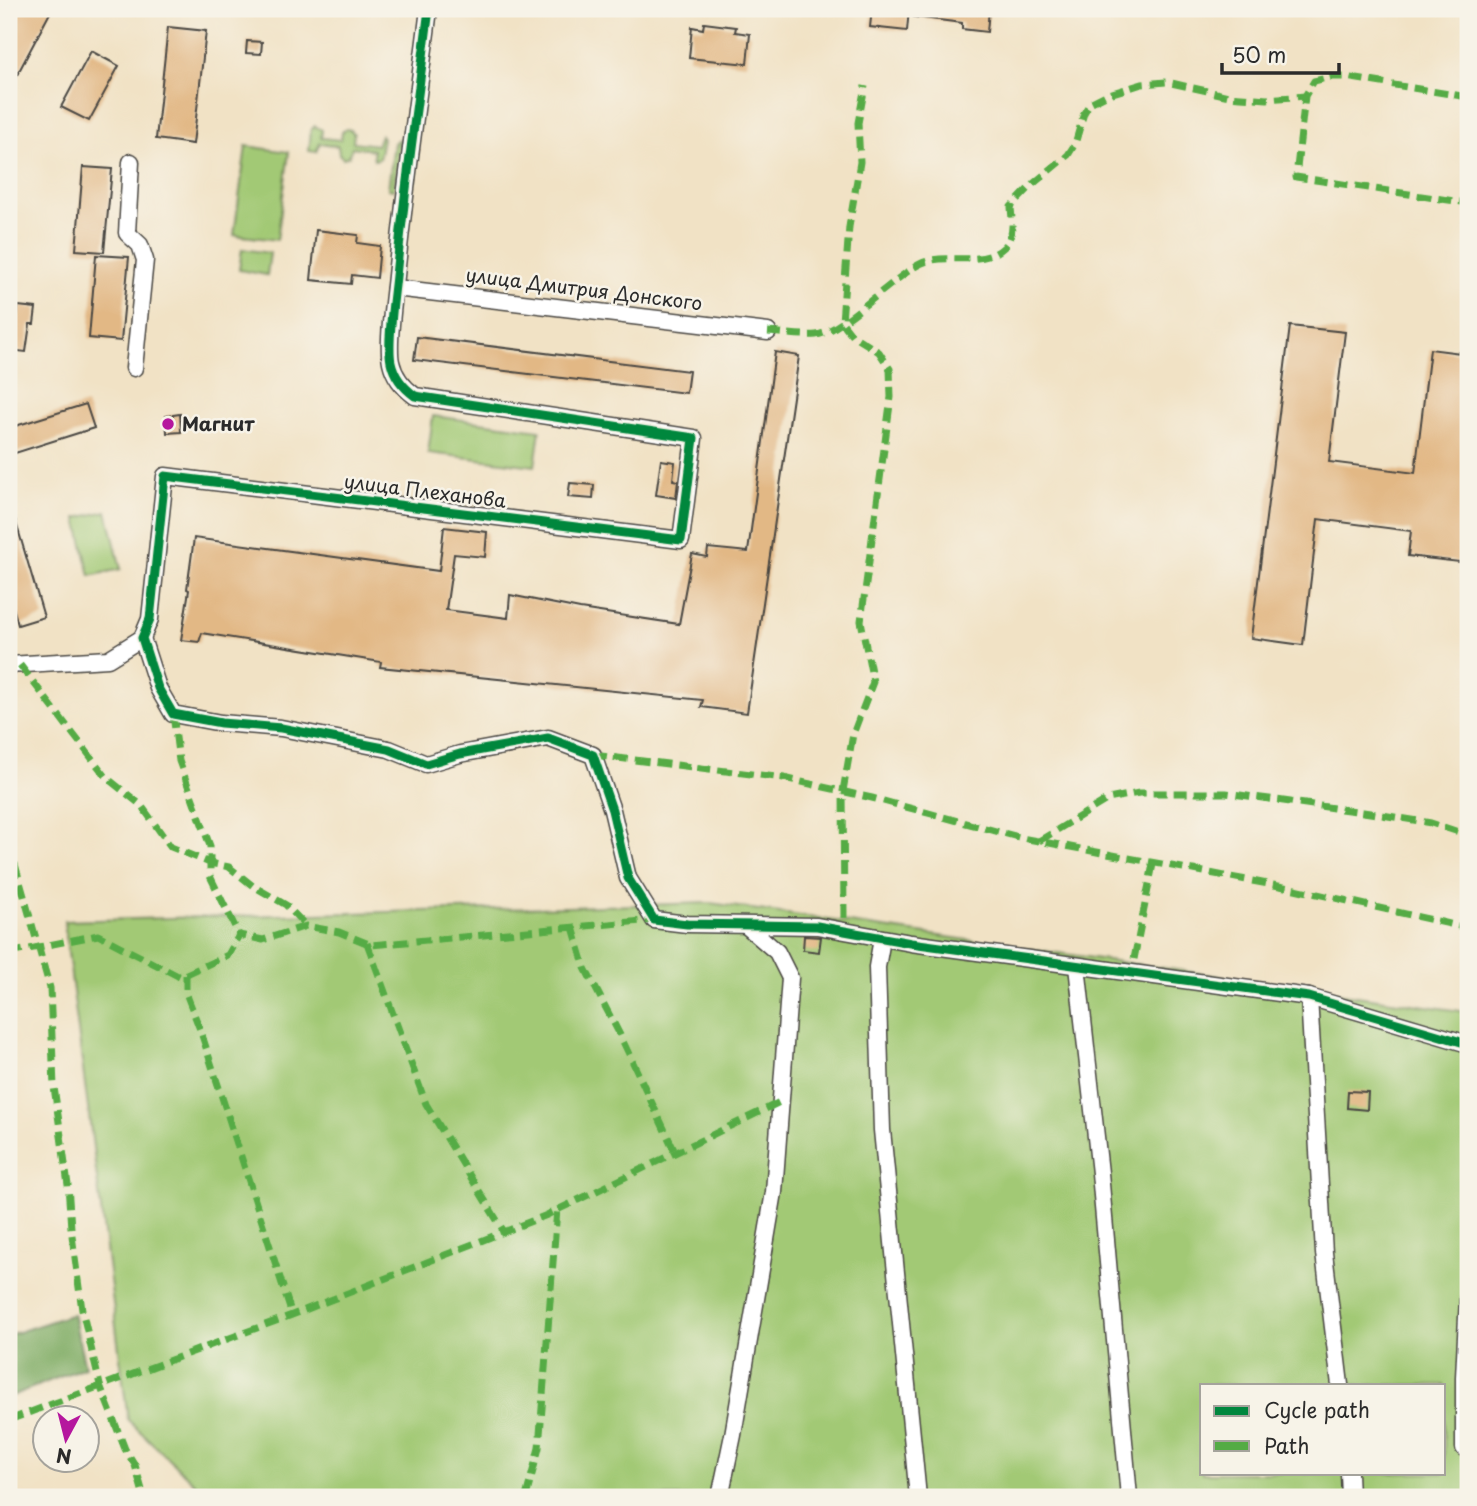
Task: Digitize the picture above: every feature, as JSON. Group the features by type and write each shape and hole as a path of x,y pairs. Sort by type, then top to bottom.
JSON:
{"street":[{"path":"395,288 429,9"},
{"path":"131,162 127,233 140,245 145,260 134,368"},
{"name":"улица Дмитрия Донского","path":"395,288 768,332"},
{"name":"улица Плеханова","path":"142,638 150,619 165,476 681,540 694,438 415,396 405,389 390,361 395,288"},
{"path":"9,665 108,659 142,638 158,688 173,714 221,723 281,728 389,749 426,764 460,754 548,738 593,755 612,810 628,878 654,920 748,927 817,926 882,939 1308,997 1468,1044"},
{"path":"720,1497 774,1192 790,978 777,953 748,927"},
{"path":"882,939 877,967 882,1130 918,1497"},
{"path":"1077,966 1100,1173 1129,1497"},
{"path":"1308,997 1324,1253 1340,1384"},
{"path":"1464,1448 1468,1297"},
{"path":"1349,1474 1350,1497"}],"green space":[{"path":"315,126 322,130 321,138 341,140 342,132 346,129 354,134 353,142 377,145 381,135 383,138 379,159 374,160 373,150 352,147 349,156 343,158 339,154 338,146 320,143 316,152 309,151 311,130"},
{"path":"400,140 394,190 388,189 394,143"},
{"path":"246,146 289,152 277,240 234,235"},
{"path":"242,249 270,253 267,275 239,270"},
{"path":"433,416 540,430 535,466 428,453"},
{"path":"107,511 121,569 90,576 77,518"},
{"path":"710,903 1468,1012 1468,1497 209,1497 128,1420 64,921"},
{"path":"73,1314 85,1367 9,1397 9,1335"}],"building":[{"path":"16,9 52,9 9,90 9,23"},
{"path":"872,9 909,9 907,31 870,27"},
{"path":"915,9 989,9 987,32 962,29 962,23 914,17"},
{"path":"704,23 736,27 735,32 750,34 747,64 689,58 692,27 703,29"},
{"path":"168,27 206,31 193,144 156,139"},
{"path":"247,41 262,42 261,54 246,53"},
{"path":"91,51 119,66 89,121 61,107"},
{"path":"83,167 112,169 104,252 76,250"},
{"path":"316,230 358,235 357,243 380,246 377,278 352,275 351,284 311,280"},
{"path":"96,255 129,257 121,341 89,338"},
{"path":"18,306 36,308 34,324 30,324 26,352 9,350 11,336 15,337"},
{"path":"1290,326 1345,332 1329,462 1415,473 1430,349 1468,354 1468,563 1408,556 1411,531 1318,519 1303,645 1251,638"},
{"path":"417,337 689,371 686,393 414,360"},
{"path":"775,352 799,356 747,713 701,707 703,700 380,667 381,662 202,633 199,642 181,640 194,538 439,571 444,527 487,532 485,557 454,554 446,610 508,618 510,595 679,624 692,554 707,557 708,548 748,552"},
{"path":"86,404 94,428 9,455 9,428"},
{"path":"180,414 181,432 167,433 166,416"},
{"path":"661,460 675,462 673,480 678,481 676,498 656,495"},
{"path":"570,483 594,485 593,499 568,497"},
{"path":"9,509 12,509 44,617 18,625 9,592"},
{"path":"804,936 821,937 819,952 803,950"},
{"path":"1348,1091 1368,1092 1367,1110 1347,1108"}],"marked path":[{"path":"1468,97 1345,77 1314,81 1305,96 1296,177 1468,203"},
{"path":"768,332 810,335 826,332 922,263 985,257 1004,247 1012,228 1011,207 1033,184 1068,155 1075,144 1084,113 1090,103 1106,95 1142,84 1167,82 1229,96 1267,99 1305,96"},
{"path":"844,918 843,791 853,734 873,682 861,621 891,397 890,369 879,352 852,335 842,322 849,227 860,162 858,123 865,86"},
{"path":"20,665 107,778 141,805 171,847 210,863 229,867 253,886 286,905 306,926"},
{"path":"173,714 179,761 210,846 210,876 239,935"},
{"path":"593,755 784,778 872,798 1022,838 1295,889 1468,928"},
{"path":"1039,841 1108,799 1139,793 1226,793 1431,823 1468,835"},
{"path":"9,843 50,988 54,1087 82,1310 100,1385 125,1449 135,1465 144,1497"},
{"path":"1134,959 1153,864"},
{"path":"9,953 98,935 180,977 228,955 239,935 263,940 306,926 339,932 371,945 654,920"},
{"path":"573,927 585,968 675,1152"},
{"path":"367,943 426,1104 503,1230"},
{"path":"186,975 186,993 292,1315"},
{"path":"9,1420 292,1315 547,1215 782,1101"},
{"path":"526,1497 539,1448 557,1209"}],"cycle path":[{"path":"429,9 391,320 390,354 394,372 415,396 694,438 681,540 165,476 150,619 142,638 158,688 173,714 221,723 281,728 389,749 426,764 460,754 548,738 593,755 612,810 628,878 654,920 687,924 817,926 911,943 1309,997 1468,1044"}],"place":[{"name":"Магнит","path":"168,424"}]}
